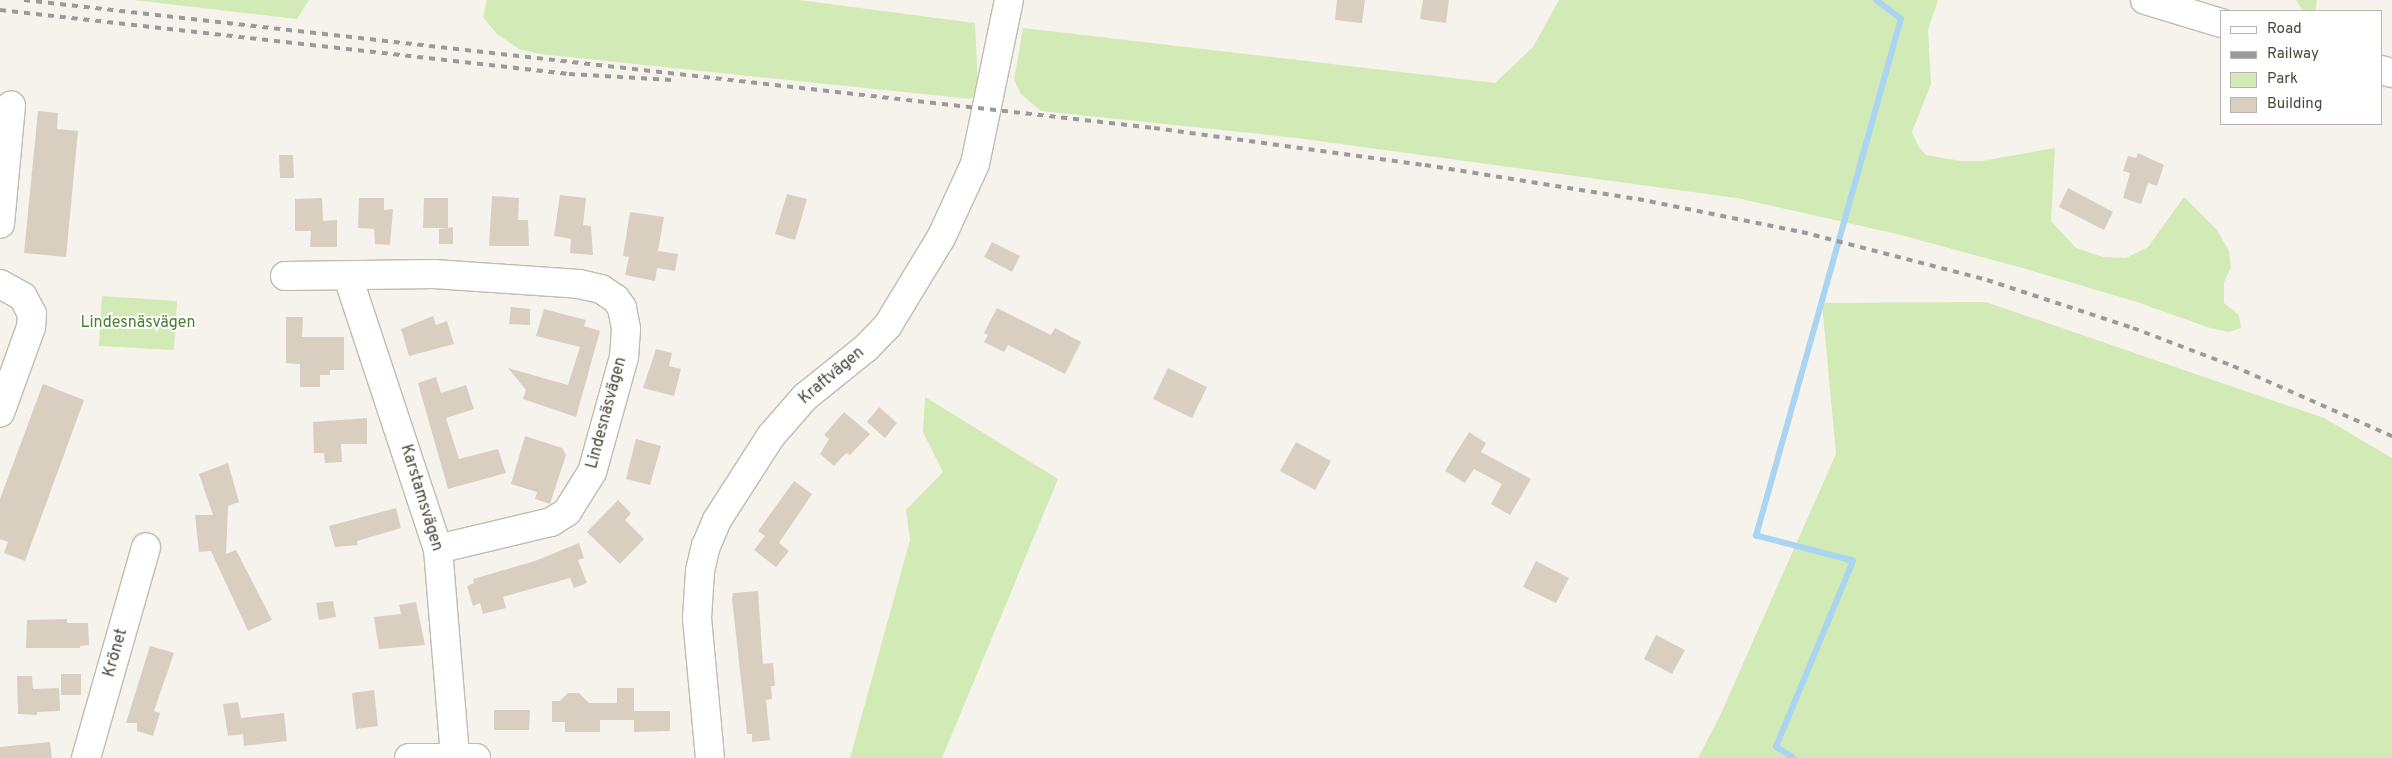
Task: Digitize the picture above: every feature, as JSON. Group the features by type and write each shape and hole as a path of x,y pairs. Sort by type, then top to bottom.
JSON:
{"street":[{"name":"Kraftvägen","path":"710,758 697,618 700,570 706,546 717,520 771,436 804,397 866,348 888,325 941,238 975,164 1009,0"},
{"path":"2144,0 2220,23"},
{"path":"0,224 11,106"},
{"name":"Lindesnäsvägen","path":"285,276 348,277 434,274 579,284 600,289 616,299 622,308 626,329 624,357 592,472 567,512 551,522 438,549"},
{"name":"Karstamsvägen","path":"348,277 438,549 455,758"},
{"path":"0,284 23,297 32,314 31,327 0,413"},
{"name":"Krönet","path":"86,758 146,547"},
{"path":"409,758 476,758"}],"green space":[{"path":"133,0 309,0 297,19"},
{"path":"487,0 799,0 975,23 978,88 971,99 540,54 519,49 497,34 483,17"},
{"path":"1559,0 1938,0 1928,30 1931,84 1912,132 1918,146 1926,155 1961,161 1982,161 2055,148 2051,221 2076,248 2103,257 2126,258 2148,247 2184,197 2217,230 2229,251 2231,267 2224,282 2224,303 2239,315 2241,328 2229,332 2210,328 2137,302 2026,269 1897,234 1737,198 1297,138 1041,111 1021,94 1014,80 1023,28 1495,83 1533,47"},
{"path":"2296,0 2317,0 2315,10 2302,10"},
{"name":"Lindesnäsvägen","path":"102,296 177,301 174,350 99,346"},
{"path":"1986,302 2324,418 2392,458 2392,758 1698,758 1719,718 1836,454 1822,303"},
{"path":"925,397 1058,479 942,758 850,758 910,540 906,510 943,472 923,432"}],"building":[{"path":"1337,0 1365,0 1362,23 1335,20"},
{"path":"1423,0 1449,0 1446,23 1420,19"},
{"path":"38,111 58,113 57,129 78,131 66,257 24,253"},
{"path":"2138,153 2164,165 2157,186 2148,183 2141,204 2123,198 2130,173 2123,171 2128,156 2136,158"},
{"path":"279,155 293,155 294,178 280,178"},
{"path":"2068,188 2113,212 2104,230 2059,207"},
{"path":"787,194 807,199 795,240 775,234"},
{"path":"560,195 586,198 583,225 591,226 593,255 570,253 571,239 554,236"},
{"path":"492,196 519,198 518,220 528,220 529,246 489,246"},
{"path":"322,198 323,221 337,220 337,247 310,247 311,231 295,231 295,199"},
{"path":"359,198 384,198 384,210 393,209 390,245 375,244 374,229 358,228"},
{"path":"424,198 448,198 448,228 423,228"},
{"path":"630,212 664,217 658,251 678,254 675,271 657,268 655,281 625,275 629,257 623,256"},
{"path":"453,227 453,244 439,244 439,229"},
{"path":"992,242 1020,256 1012,272 984,257"},
{"path":"511,307 530,309 530,325 509,324"},
{"path":"997,308 1051,335 1055,328 1081,342 1065,374 1008,345 1004,352 984,342 988,335 984,333"},
{"path":"544,309 586,320 584,326 600,331 576,417 523,399 526,390 508,368 568,385 580,347 536,336"},
{"path":"433,316 436,325 447,321 454,344 409,356 401,329"},
{"path":"286,317 303,317 302,337 344,337 344,370 330,370 330,375 320,375 320,387 300,387 300,364 286,363"},
{"path":"656,349 672,353 669,366 681,369 674,396 643,388"},
{"path":"1168,368 1207,387 1192,418 1153,399"},
{"path":"436,377 441,393 466,385 474,409 446,418 459,459 498,449 506,473 448,489 418,383"},
{"path":"43,384 84,400 25,561 4,553 8,542 0,539 0,499"},
{"path":"879,407 897,423 885,438 867,422"},
{"path":"844,412 870,434 850,455 846,453 834,466 820,454 829,439 824,435"},
{"path":"367,418 367,444 341,444 342,462 325,463 324,453 314,453 313,422"},
{"path":"1469,432 1486,443 1481,452 1531,479 1510,515 1491,504 1502,484 1474,469 1465,483 1445,471"},
{"path":"525,436 562,448 566,455 550,504 535,499 537,492 511,484"},
{"path":"636,439 661,446 650,485 626,479"},
{"path":"1296,442 1331,461 1315,490 1280,471"},
{"path":"228,463 239,502 228,506 226,554 236,550 272,620 248,631 211,551 199,552 195,515 213,515 199,474"},
{"path":"794,481 812,494 779,543 789,551 776,567 754,550 765,536 758,531"},
{"path":"618,500 631,513 625,520 644,539 620,564 587,532"},
{"path":"396,508 401,528 357,541 358,545 335,547 329,526"},
{"path":"579,543 584,558 578,560 587,583 574,588 570,578 503,597 506,608 483,614 480,603 473,606 467,586 474,583 473,579 535,561"},
{"path":"1536,561 1569,578 1556,603 1523,587"},
{"path":"758,591 763,664 773,663 775,686 771,686 772,699 766,700 770,740 752,742 752,734 747,734 732,599 733,593"},
{"path":"333,601 336,617 319,620 316,603"},
{"path":"416,602 425,645 379,649 374,617 401,614 399,605"},
{"path":"67,619 67,623 88,623 89,645 80,646 80,648 26,648 27,620"},
{"path":"1656,635 1685,650 1672,674 1644,659"},
{"path":"150,646 174,653 154,711 160,713 153,736 137,731 137,723 126,723"},
{"path":"61,674 81,674 81,695 61,695"},
{"path":"17,676 32,676 33,689 59,688 60,711 37,712 37,715 18,714"},
{"path":"617,688 634,688 634,711 670,711 670,731 634,732 634,720 600,720 600,732 565,732 565,722 552,722 552,701 560,701 568,693 579,693 589,703 617,703"},
{"path":"374,690 378,726 356,729 352,693"},
{"path":"238,702 241,718 284,713 287,741 244,746 243,734 228,736 223,704"},
{"path":"494,710 530,710 529,730 494,730"},
{"path":"50,742 52,758 0,758 0,747"}],"waterway":[{"path":"1793,758 1776,747 1853,561 1756,536 1901,19 1876,0"}],"railway":[{"path":"24,0 1154,128 1425,165 1638,199 1802,232 1987,280 2133,328 2233,366 2392,436"},
{"path":"0,10 569,74 672,80"}]}
